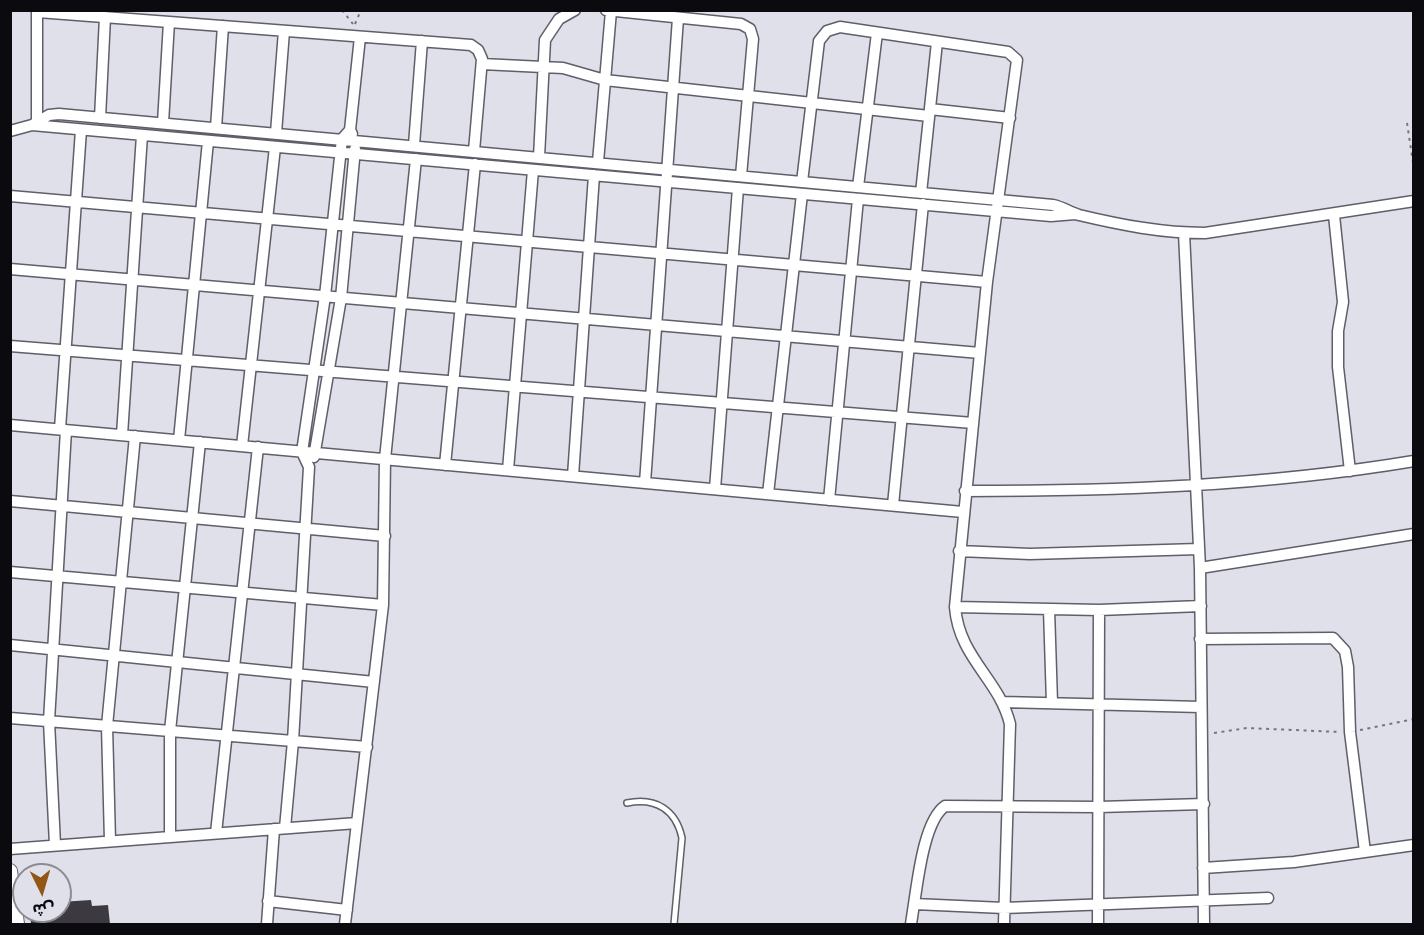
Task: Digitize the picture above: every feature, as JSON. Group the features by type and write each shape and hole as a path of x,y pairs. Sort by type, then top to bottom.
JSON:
{"street":[{"path":"539,157 545,40 550,28 559,19 575,10"},
{"path":"606,10 741,24 750,29 753,39 741,176"},
{"path":"35,124 38,11 475,46 481,54 482,64 474,151"},
{"path":"598,162 611,11"},
{"path":"100,118 105,17"},
{"path":"645,483 678,18"},
{"path":"163,123 169,22"},
{"path":"216,128 223,26"},
{"path":"802,182 822,35 827,31 840,27 1008,52 1014,56 1018,68 987,282 955,607 956,622 964,645 1002,702 1011,724 1004,924"},
{"path":"276,133 284,31"},
{"path":"858,187 877,33"},
{"path":"309,467 302,452 325,296 341,153 349,136 360,37"},
{"path":"414,145 422,42"},
{"path":"893,505 937,42"},
{"path":"482,64 563,68 605,80 748,94 867,109 1010,118"},
{"path":"10,131 35,124 49,115 59,114 276,133 349,136 414,145 858,187 922,199"},
{"path":"35,124 81,130 858,199 922,199 997,205 1051,216 1076,214 1154,231 1184,233 1205,233 1413,201"},
{"path":"55,845 49,721 62,506 66,350 81,130"},
{"path":"122,435 142,135"},
{"path":"267,924 268,901 293,741 309,467 317,453 331,371 349,226 354,154 349,136"},
{"path":"178,440 208,141"},
{"path":"242,446 275,147"},
{"path":"345,924 382,605 385,459 416,159"},
{"path":"446,465 475,164"},
{"path":"508,470 533,170"},
{"path":"573,476 594,175"},
{"path":"715,489 738,188"},
{"path":"768,494 802,194"},
{"path":"10,196 987,282"},
{"path":"829,500 858,199"},
{"path":"1334,214 1343,302 1338,331 1338,367 1350,471"},
{"path":"1184,233 1200,568 1204,924"},
{"path":"10,269 980,353"},
{"path":"10,346 973,423"},
{"path":"10,425 963,512"},
{"path":"110,841 107,726 135,436"},
{"path":"170,837 170,731 200,442"},
{"path":"216,833 258,447"},
{"path":"966,491 1196,487 1350,471 1413,461"},
{"path":"10,501 385,536"},
{"path":"1200,568 1413,534"},
{"path":"959,551 1030,554 1199,549"},
{"path":"10,572 382,605"},
{"path":"955,607 1099,610 1201,606"},
{"path":"1049,609 1052,703"},
{"path":"1098,924 1099,610"},
{"path":"1200,639 1333,638 1345,651 1350,732 1365,852"},
{"path":"10,645 374,682"},
{"path":"1002,702 1200,706"},
{"path":"10,718 367,747"},
{"path":"911,924 921,864 939,811 955,804 1099,807 1204,804"},
{"path":"10,849 357,823"},
{"path":"1203,868 1294,862 1413,844"},
{"path":"10,871 17,924"},
{"path":"914,904 1004,908 1268,898"},
{"path":"268,901 347,910"}],"lane":[{"path":"627,802 652,801 664,807 679,826 682,838 674,924"}],"path":[{"path":"342,10 354,25 361,10"},
{"path":"1407,123 1413,169"},
{"path":"1202,734 1247,728 1350,732 1413,719"}],"building":[{"path":"91,900 92,906 108,905 110,924 31,924 72,923 72,901"}]}
